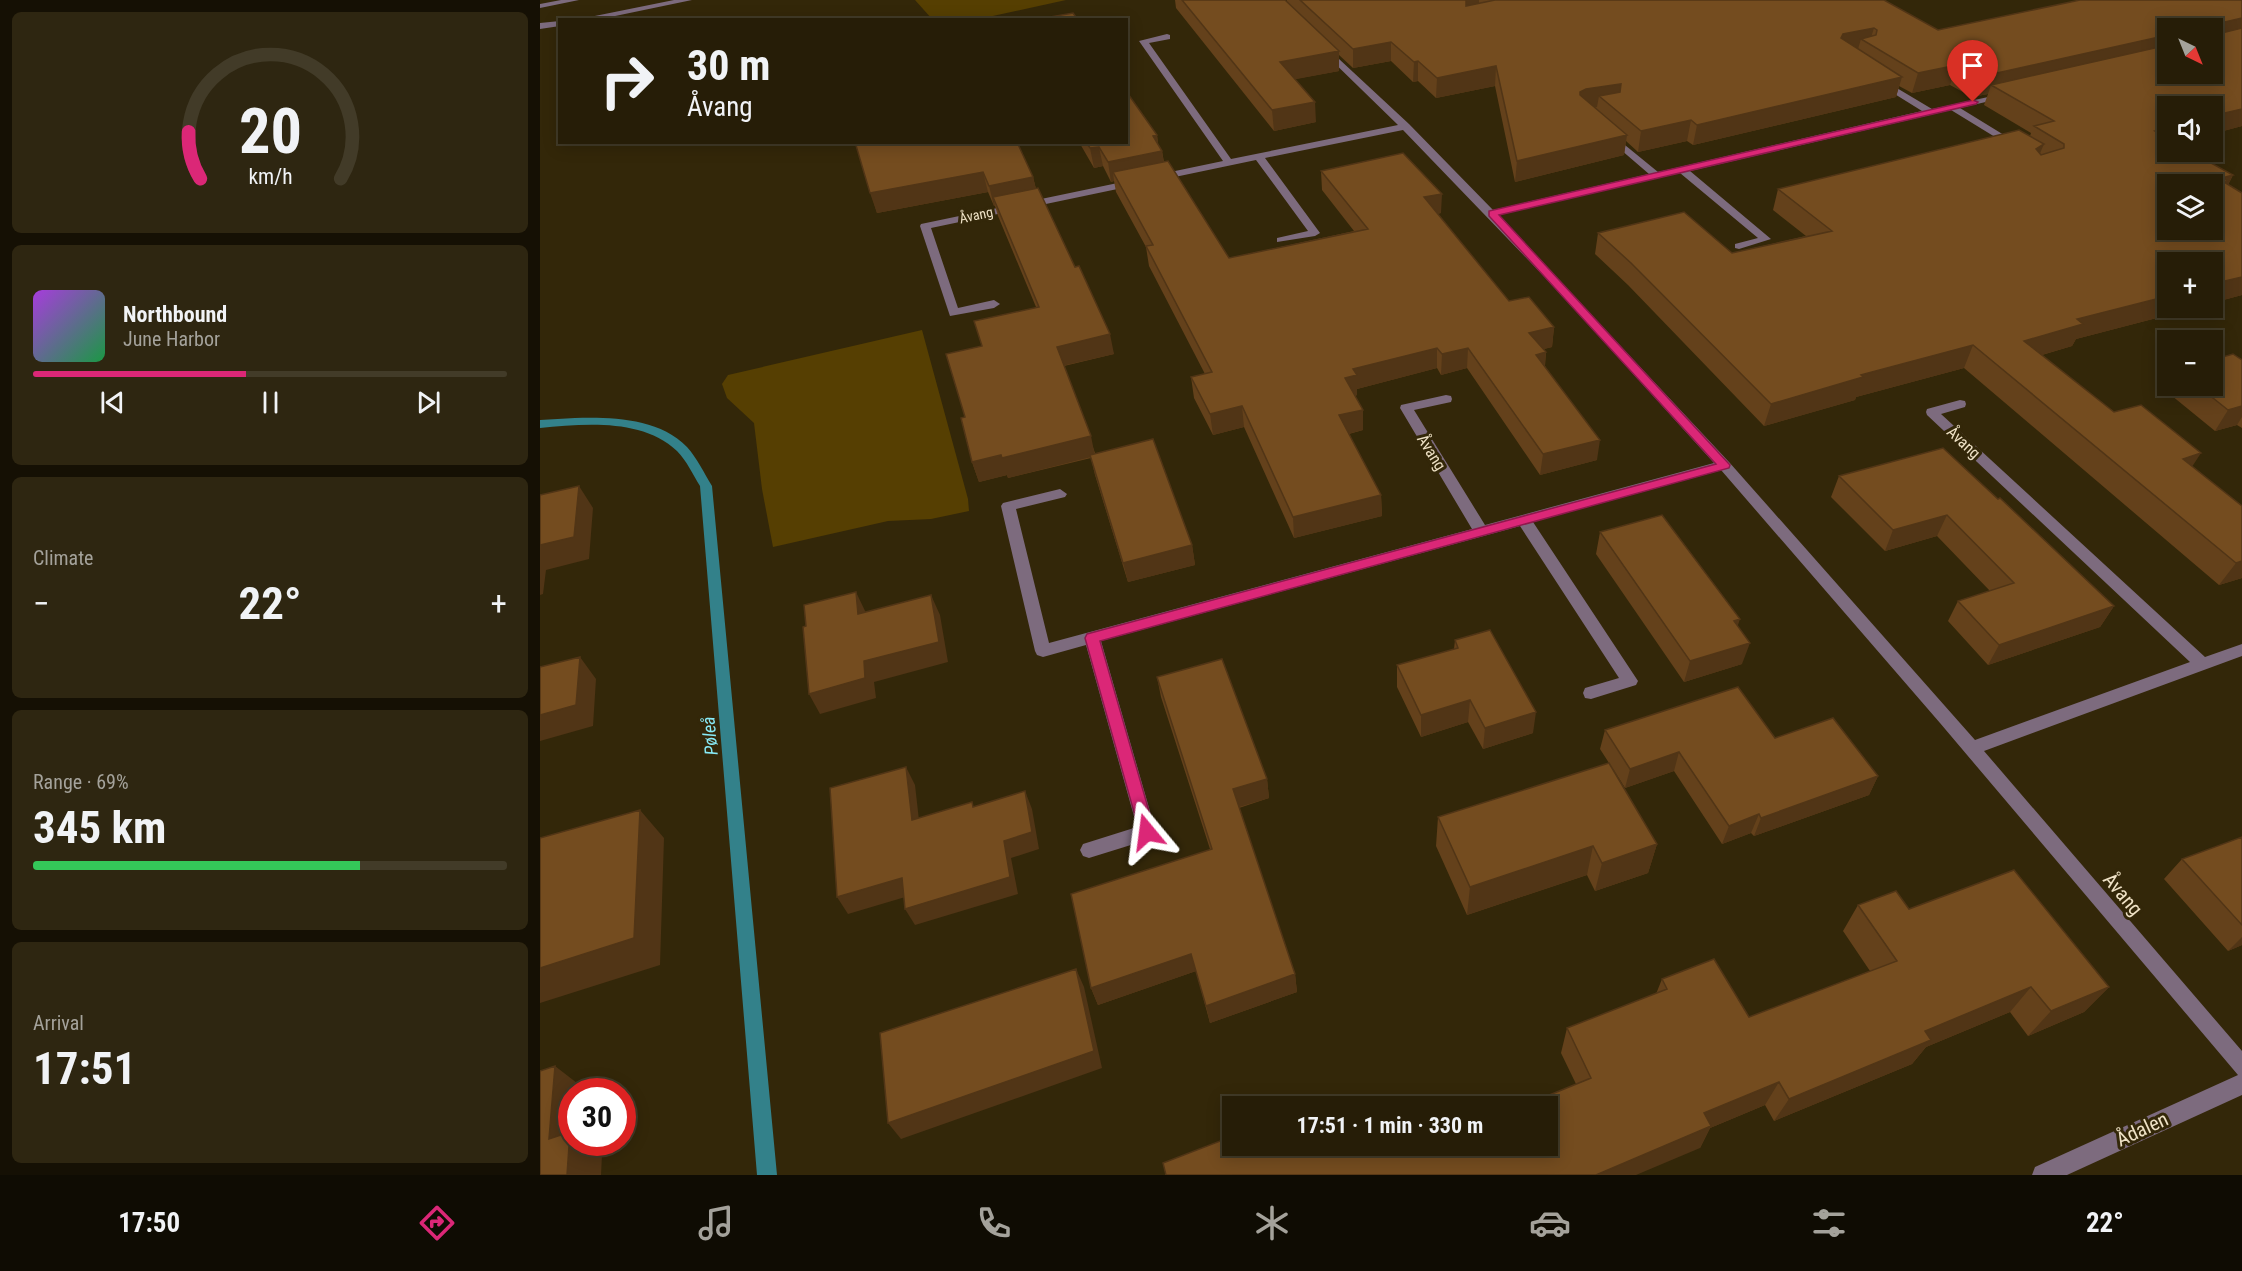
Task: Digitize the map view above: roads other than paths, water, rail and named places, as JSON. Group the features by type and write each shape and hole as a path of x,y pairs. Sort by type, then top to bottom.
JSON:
{"street":[{"path":"540,6 575,0"},
{"path":"590,18 687,0"},
{"path":"540,26 558,23"},
{"name":"Åvang","path":"1312,36 1493,213 1724,465 1973,748 2242,1067"},
{"path":"1167,37 1143,41 1229,163"},
{"path":"1872,75 1930,112"},
{"path":"1493,213 2020,91"},
{"path":"1952,107 2020,149"},
{"name":"Åvang","path":"994,304 954,313 925,226 1406,126"},
{"path":"1602,129 1656,176"},
{"path":"1258,156 1315,233 1281,240"},
{"path":"1682,169 1766,239 1739,246"},
{"name":"Åvang","path":"1446,399 1406,408 1481,531"},
{"name":"Åvang","path":"1960,404 1932,412 2202,664"},
{"path":"1060,494 1008,506 1043,651 1724,465"},
{"path":"1524,520 1630,681 1591,693"},
{"path":"1089,850 1147,832 1092,638"},
{"path":"1973,748 2242,650"},
{"name":"Ådalen","path":"2043,1175 2242,1084"}],"waterway":[{"name":"Pøleå","path":"540,424 613,422 649,430 666,437 680,447 691,460 706,486 767,1175"}]}
